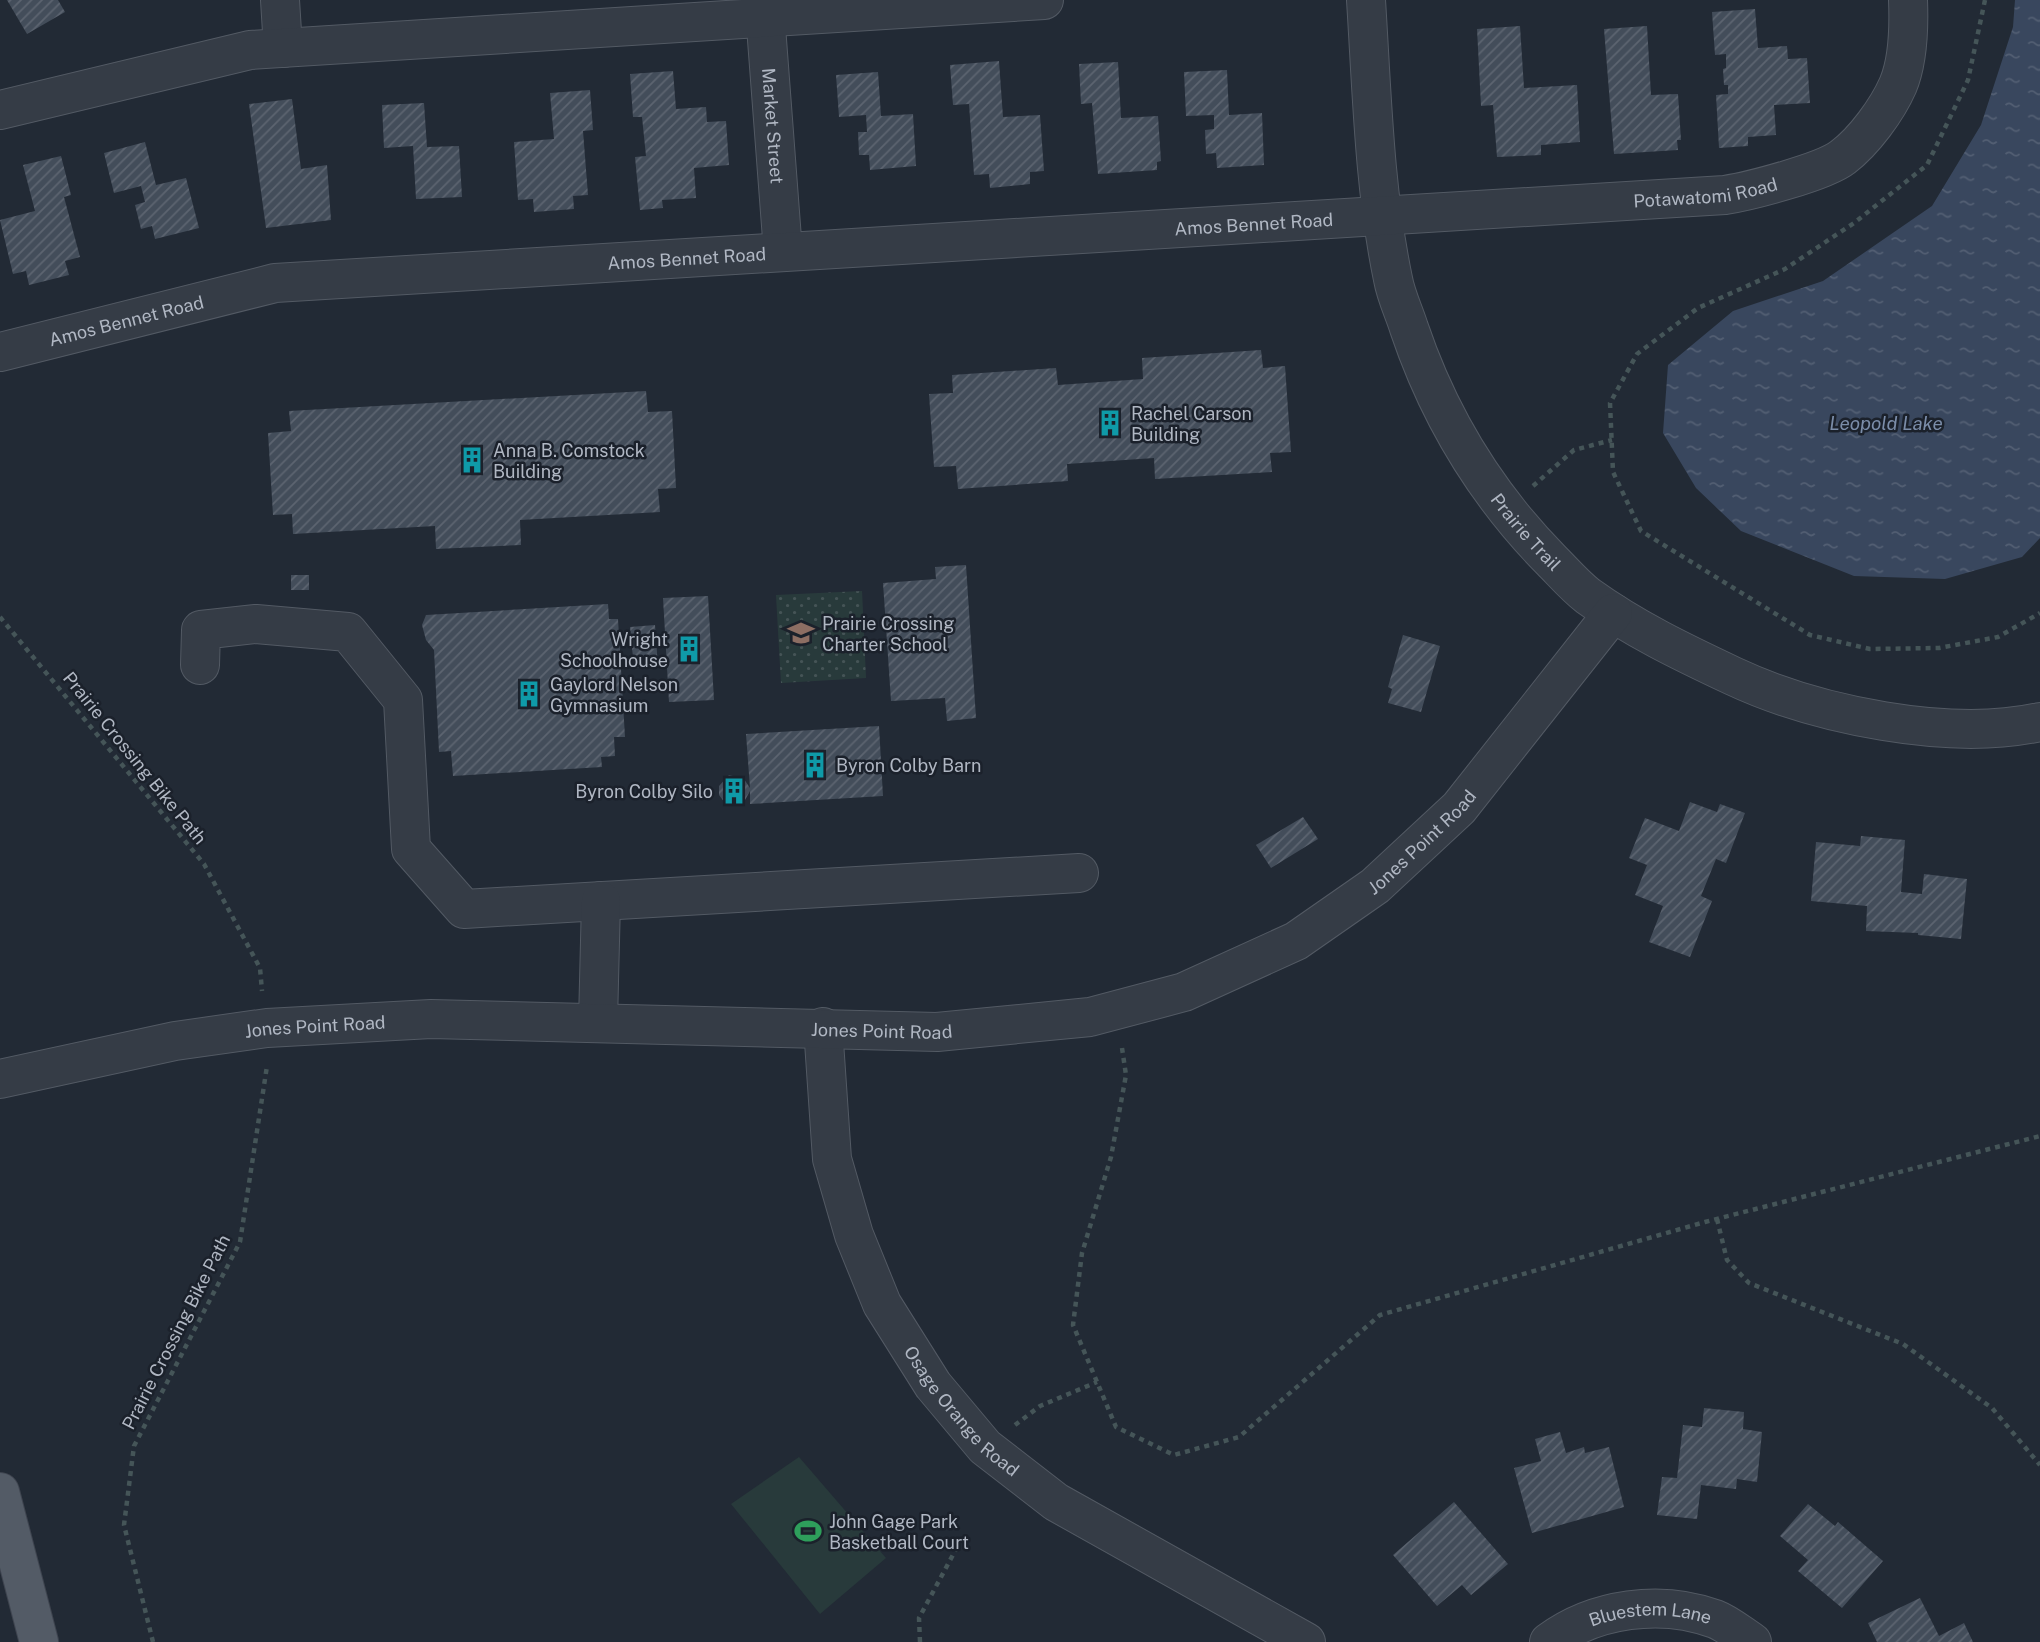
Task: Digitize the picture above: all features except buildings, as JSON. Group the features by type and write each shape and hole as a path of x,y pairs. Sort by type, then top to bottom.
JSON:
{"main road":[{"path":"0,1492 39,1642"}],"street":[{"path":"280,0 283,48"},
{"path":"0,110 250,50 765,8 1044,0"},
{"name":"Prairie Trail","path":"1366,0 1377,175 1393,281 1422,366 1464,452 1526,534 1585,594 1613,613 1652,638 1760,689 1858,716 1940,727 2024,726 2040,722"},
{"name":"Potawatomi Road","path":"1383,216 1725,195 1755,190 1840,159 1863,139 1898,85 1905,50 1908,0"},
{"name":"Market Street","path":"765,8 783,252"},
{"name":"Amos Bennet Road","path":"0,352 275,283 1383,216"},
{"name":"Jones Point Road","path":"0,1079 175,1041 267,1028 431,1019 937,1032 1090,1017 1184,992 1296,941 1375,886 1460,808 1613,613"},
{"path":"200,665 201,630 256,624 348,632 403,700 411,849 464,909 1080,873"},
{"path":"598,1022 601,901"},
{"name":"Osage Orange Road","path":"824,1027 832,1159 854,1234 882,1304 933,1385 985,1447 1056,1502 1306,1642"},
{"name":"Bluestem Lane","path":"1549,1642 1569,1628 1620,1610 1670,1609 1716,1619 1752,1642"}],"path":[{"path":"1985,0 1968,80 1927,165 1854,223 1785,269 1698,309 1637,354 1611,403 1613,472 1641,531 1810,635 1870,649 1939,648 1998,637 2040,613"},
{"path":"1506,509 1574,450 1612,440"},
{"name":"Prairie Crossing Bike Path","path":"0,617 204,864 260,968 267,1028 267,1075 240,1242 134,1446 124,1525 153,1642"},
{"path":"1116,1010 1126,1075 1111,1157 1082,1253 1073,1325 1116,1427 1174,1455 1238,1437 1380,1315 1717,1219 2040,1136"},
{"path":"1717,1219 1727,1261 1749,1283 1903,1344 1992,1408 2040,1465"},
{"path":"985,1447 1040,1406 1097,1382"},
{"path":"920,1642 919,1618 962,1538"}],"shaded area":[{"path":"862,591 866,678 781,683 776,595"},
{"name":"John Gage Park Basketball Court","path":"799,1457 886,1558 820,1614 731,1504"}],"water":[{"name":"Leopold Lake","path":"2015,0 2040,0 2040,538 2022,557 1945,579 1854,576 1741,531 1696,488 1663,433 1668,365 1733,311 1823,281 1932,206 1981,125 2013,27"}],"place":[{"name":"Rachel Carson Building","path":"1110,423"},
{"name":"Anna B. Comstock Building","path":"472,460"},
{"name":"Prairie Crossing Charter School","path":"801,633"},
{"name":"Wright Schoolhouse","path":"689,649"},
{"name":"Gaylord Nelson Gymnasium","path":"529,694"},
{"name":"Byron Colby Barn","path":"815,765"},
{"name":"Byron Colby Silo","path":"734,791"},
{"name":"John Gage Park Basketball Court","path":"808,1531"}]}
